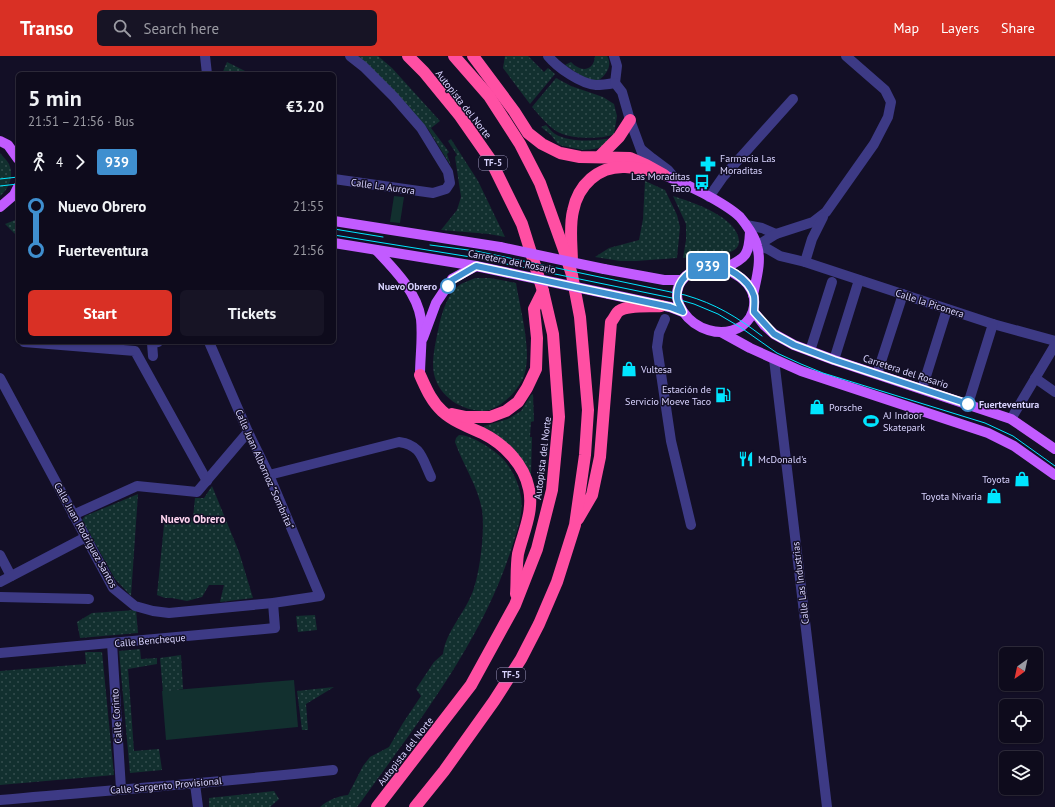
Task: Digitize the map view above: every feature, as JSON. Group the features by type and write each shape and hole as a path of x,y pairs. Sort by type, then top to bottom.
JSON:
{"highway":[{"name":"Autopista del Norte","path":"377,807 471,685 515,605 537,548 552,490 559,417 553,334 543,291 522,224 490,159 460,116 424,72 408,56"},
{"name":"TF-5","path":"415,807 444,771 494,701 521,659 539,624 557,582 575,525 585,455 588,410 580,316 572,275 540,183 520,144 489,96 454,56"},
{"path":"473,56 514,111 528,133 542,144 564,154 580,157 630,158 647,168 664,175"},
{"path":"599,157 620,137 630,120"},
{"path":"572,275 571,224 573,210 578,196 590,178 605,169 624,167 647,168"},
{"path":"443,412 466,417 490,417 506,411 518,402 536,369 537,338 534,309 543,291"},
{"path":"575,525 592,495 600,457 612,322 618,312 625,308 650,308 661,306"},
{"path":"420,375 432,399 443,412 463,425 484,434 507,449 520,465 529,489 530,509 518,556 515,605"}],"main road":[{"path":"0,141 8,145 16,156"},
{"path":"664,175 709,197 740,217 748,228 758,249 753,295"},
{"path":"0,207 16,194"},
{"name":"Carretera del Rosario","path":"336,221 500,247 664,280 682,280"},
{"path":"725,268 733,264 747,253 749,246 748,228"},
{"name":"Carretera del Rosario","path":"336,243 476,266 670,307 683,312"},
{"path":"376,250 396,270 415,299 421,318 420,375"},
{"path":"421,344 436,303 452,280 476,266"},
{"path":"721,332 740,327 754,312 755,303 748,286 742,278 725,268 709,266 688,273 678,288 677,299 683,312 695,323 721,332 750,348 800,371 988,433 1014,446 1055,475"},
{"name":"Carretera del Rosario","path":"754,312 774,334 794,345 834,360 1010,419 1055,450"}],"street":[{"path":"205,56 206,72"},
{"name":"Calle La Aurora","path":"336,179 433,193 446,189 450,183 448,172 421,128 394,97 350,56"},
{"path":"548,56 567,73 596,85 616,83"},
{"path":"614,56 617,66 616,83 622,92 647,168"},
{"path":"805,262 819,223 874,144 888,117 891,102 885,90 846,56"},
{"path":"709,197 723,177 793,99"},
{"path":"640,148 668,170 677,181"},
{"path":"758,249 776,234 813,222 826,212"},
{"path":"748,228 762,228 776,234"},
{"name":"Calle la Piconera","path":"747,253 758,249 805,262 993,324 1055,341"},
{"path":"834,360 859,280"},
{"path":"810,351 832,282"},
{"path":"877,374 903,294"},
{"path":"922,389 947,309"},
{"path":"665,319 658,333 657,347 671,441 691,524"},
{"path":"968,404 993,324"},
{"path":"50,344 135,351 207,481"},
{"path":"152,344 153,356"},
{"name":"Calle Juan Albornoz \"Sombrita\"","path":"210,344 248,432 269,475 320,596"},
{"path":"1010,419 1055,345"},
{"name":"Calle Las Industrias","path":"774,359 827,807"},
{"name":"Calle Juan Rodríguez Santos","path":"0,378 113,588 135,606 153,611 169,613 273,603 320,596"},
{"path":"1035,378 1055,392"},
{"path":"74,515 137,486 197,492 248,432"},
{"path":"269,475 399,442 410,443 418,450 431,477"},
{"path":"0,582 86,537"},
{"path":"0,555 11,576"},
{"path":"0,597 89,599"},
{"name":"Calle Bencheque","path":"0,653 275,628 273,603"},
{"name":"Calle Corinto","path":"112,643 121,789"},
{"name":"Calle Sargento Provisional","path":"0,800 195,784 332,770"},
{"path":"195,784 198,807"}],"green space":[{"path":"356,56 378,56 392,68 440,121 431,128 449,152 447,154 451,166 428,129"},
{"path":"505,56 528,56 544,72 548,68 555,74 530,104 503,68"},
{"path":"595,56 607,56 609,60 608,70 598,81 585,78 565,65 571,62 578,68 586,69 592,65"},
{"path":"227,62 247,72 223,72"},
{"path":"556,78 571,86 603,97 614,104 617,116 614,134 594,138 568,136 561,134 546,123 532,107"},
{"path":"546,125 555,134 568,139 598,140 612,138 605,146 583,150 558,144 551,135 541,127"},
{"path":"451,139 478,181 505,237 489,234 441,230 457,210 461,197 455,157 457,155 448,141"},
{"path":"0,153 9,164 11,177 9,185 0,196"},
{"path":"645,181 665,190 677,215 680,227 677,258 620,261 595,257 609,248 639,240 643,219"},
{"path":"394,196 404,197 400,223 390,222"},
{"path":"673,196 691,202 723,218 737,232 739,244 737,248 727,253 683,258 686,240 686,224"},
{"path":"16,220 16,235 5,224"},
{"path":"475,278 490,278 516,283 527,348 526,368 523,379 518,387 506,401 495,408 484,411 460,405 446,396 437,382 433,369 433,357 446,303 456,288 461,284"},
{"path":"533,394 534,421 531,422 530,437 532,437 531,475 516,453 484,429 484,426 508,419 521,411"},
{"path":"459,435 470,437 493,450 505,461 517,481 522,504 519,524 511,550 483,617 466,649 427,710 357,807 320,807 333,799 348,795 363,766 370,757 389,747 421,696 416,689 434,662 443,654 448,638 470,599 476,583 483,529 482,510 474,484 455,442"},
{"path":"212,486 239,552 253,598 220,602 224,585 209,585 202,597 187,601 165,598 157,595 165,515 193,518 195,498 204,498"},
{"path":"138,494 131,596 115,579 82,520 85,516"},
{"path":"136,610 138,633 80,638 77,622 92,613"},
{"path":"315,615 317,630 298,632 296,616"},
{"path":"140,649 141,659 157,658 157,664 128,669 134,751 159,749 162,770 130,773 119,651"},
{"path":"85,652 102,652 114,775 0,785 0,671 86,664"},
{"path":"181,655 183,689 163,692 160,658"},
{"path":"294,680 298,727 166,740 162,691"},
{"path":"334,687 306,704 308,730 302,730 297,691"},
{"path":"274,791 279,799 270,807 209,807 209,798"}],"tram line":[{"path":"0,179 16,177"},
{"path":"0,186 16,184"},
{"path":"336,229 383,237"},
{"path":"336,235 477,258 677,299 694,304 718,314 740,327 777,353 801,364 823,373 985,423 1013,436 1055,466"},
{"path":"430,245 476,251 685,295 726,312 762,336"}],"bus line":[{"name":"939","path":"448,286 452,280 476,266 670,307 683,312 677,299 677,293 682,280 688,273 709,266 725,268 742,278 748,286 755,303 754,312 764,325 774,334 794,345 821,356 968,404"}],"place":[{"name":"Farmacia Las Moraditas","path":"708,164"},
{"name":"Las Moraditas Taco","path":"702,182"},
{"name":"Nuevo Obrero","path":"448,286"},
{"name":"Vultesa","path":"629,369"},
{"name":"Estación de Servicio Moeve Taco","path":"723,395"},
{"name":"Fuerteventura","path":"968,404"},
{"name":"Porsche","path":"817,407"},
{"name":"AJ Indoor Skatepark","path":"871,421"},
{"name":"McDonald's","path":"746,459"},
{"name":"Toyota","path":"1022,479"},
{"name":"Toyota Nivaria","path":"994,496"}],"district":[{"name":"Nuevo Obrero","path":"193,519"}]}
